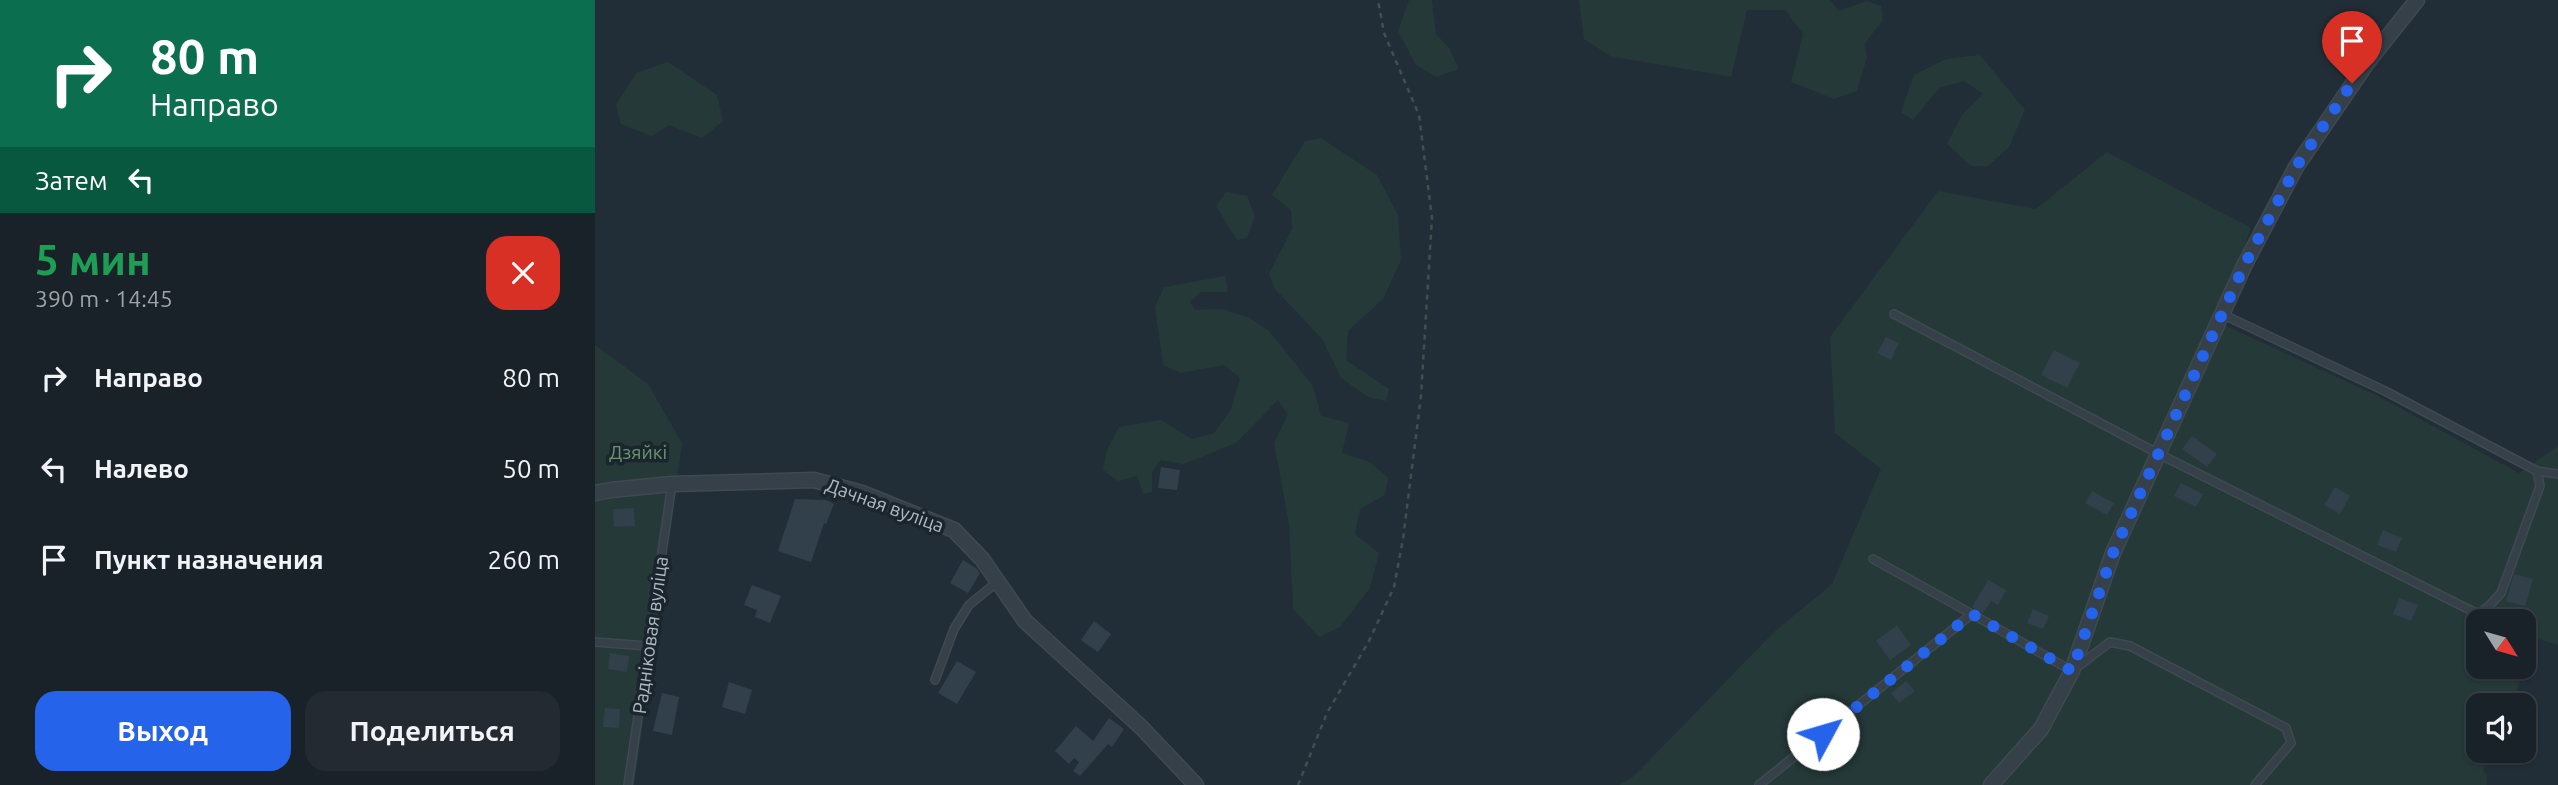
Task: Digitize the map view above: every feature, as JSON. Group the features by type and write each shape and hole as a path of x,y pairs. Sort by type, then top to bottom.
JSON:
{"street":[{"path":"1991,785 2041,729 2072,671 2113,553 2244,266 2296,167 2367,62 2417,0"},
{"name":"Дачная вуліца","path":"595,494 672,484 814,480 862,493 954,530 982,559 1025,621 1141,727 1196,785"}],"lane":[{"path":"1894,314 2159,454 2478,614 2489,607 2501,593 2540,486 2537,471"},
{"path":"2222,314 2385,391 2537,471 2558,474"},
{"name":"Радніковая вуліца","path":"628,785 672,484"},
{"path":"1873,559 2072,671 2110,642 2130,646 2286,728 2291,743 2255,785"},
{"path":"935,680 954,629 969,605 998,581"},
{"path":"1759,785 1972,614"},
{"path":"595,642 647,646"}],"path":[{"path":"1298,785 1327,713 1369,641 1394,587 1403,539 1421,396 1432,218 1419,115 1384,33 1378,0"}],"green space":[{"path":"1409,0 1432,0 1436,34 1449,48 1459,69 1436,77 1416,65 1398,31"},
{"path":"1579,0 1830,0 1839,11 1867,1 1881,6 1883,20 1865,43 1867,58 1857,91 1834,99 1791,82 1803,34 1785,10 1747,10 1731,77 1610,56 1584,39"},
{"path":"1980,55 2025,110 2009,147 1988,166 1971,166 1947,144 1962,115 1983,94 1964,81 1939,88 1913,120 1901,112 1914,75 1946,59"},
{"path":"668,62 717,95 723,121 702,138 669,125 652,136 621,124 616,105 636,73"},
{"path":"1321,138 1377,175 1398,215 1401,260 1383,299 1348,331 1346,360 1389,389 1386,401 1368,397 1341,378 1322,339 1275,289 1269,274 1292,229 1291,210 1272,195 1305,141"},
{"path":"2107,152 2251,228 2218,322 2378,396 2519,473 2558,446 2558,645 2539,639 2536,646 2536,609 2466,609 2466,679 2521,679 2515,693 2466,693 2466,763 2486,763 2483,770 2487,776 2487,785 1619,785 1634,776 1774,632 1832,584 1881,469 1835,433 1830,337 1938,191 2036,209"},
{"path":"1226,192 1247,196 1255,216 1247,238 1237,240 1216,206"},
{"path":"1225,276 1228,292 1201,292 1190,302 1195,310 1222,309 1250,318 1269,331 1313,386 1321,416 1349,423 1342,453 1370,462 1388,478 1385,495 1360,509 1355,534 1379,553 1370,588 1340,627 1319,637 1293,609 1289,524 1274,443 1288,414 1278,400 1236,443 1184,464 1161,460 1152,472 1152,492 1143,494 1137,476 1118,481 1103,470 1107,450 1119,427 1161,420 1192,439 1214,433 1231,409 1240,378 1224,365 1181,373 1163,365 1155,307 1164,287"},
{"name":"Дзяйкі","path":"595,345 648,384 682,443 634,785 595,785"}],"building":[{"path":"1886,337 1899,343 1891,360 1877,353"},
{"path":"2054,350 2080,363 2067,388 2041,375"},
{"path":"2192,436 2217,454 2207,467 2182,449"},
{"path":"1161,467 1180,470 1177,490 1158,488"},
{"path":"2181,483 2203,494 2196,507 2174,496"},
{"path":"2335,487 2350,496 2340,514 2324,505"},
{"path":"2092,491 2114,503 2107,515 2085,503"},
{"path":"795,499 826,500 834,504 826,524 824,523 811,562 778,551"},
{"path":"634,508 635,526 614,527 613,509"},
{"path":"2383,530 2402,538 2396,552 2377,545"},
{"path":"963,560 980,573 968,593 950,583"},
{"path":"2514,574 2533,579 2525,606 2506,601"},
{"path":"1988,580 2006,590 1998,605 1991,601 1983,613 1972,607"},
{"path":"752,585 781,596 770,623 755,617 757,610 744,605"},
{"path":"2399,598 2418,605 2411,621 2393,614"},
{"path":"2033,609 2049,616 2043,629 2027,623"},
{"path":"1094,621 1111,634 1098,652 1081,640"},
{"path":"1897,625 1911,645 1890,660 1876,641"},
{"path":"610,653 629,656 627,672 608,669"},
{"path":"957,661 976,672 957,704 938,693"},
{"path":"1906,681 1915,691 1899,703 1891,693"},
{"path":"729,682 752,690 745,714 722,707"},
{"path":"662,693 679,697 672,735 653,731"},
{"path":"605,708 620,709 619,728 603,727"},
{"path":"1109,718 1124,729 1112,747 1108,744 1080,776 1073,771 1079,762 1074,758 1069,764 1055,751 1076,726 1093,741"}],"route":[{"path":"1823,734 1972,614 2072,671 2113,553 2244,266 2296,167 2352,83"}]}
